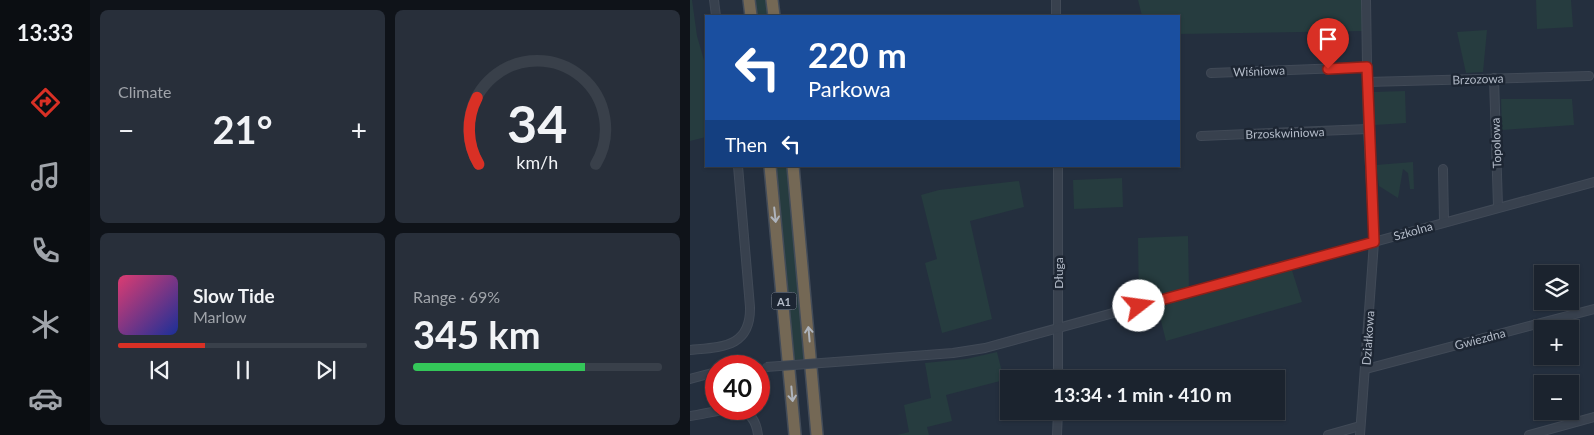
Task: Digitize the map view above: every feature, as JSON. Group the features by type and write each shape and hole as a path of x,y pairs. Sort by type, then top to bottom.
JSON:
{"highway":[{"path":"749,0 751,15"},
{"path":"772,0 774,15"},
{"name":"A1","path":"770,167 795,435"},
{"name":"A1","path":"793,167 817,435"}],"street":[{"path":"714,0 716,15"},
{"path":"1056,0 1056,15"},
{"name":"Działkowa","path":"1360,435 1374,242 1368,129 1366,0"},
{"name":"Wiśniowa","path":"1211,73 1367,67"},
{"name":"Brzozowa","path":"1367,82 1589,76"},
{"name":"Topolowa","path":"1494,78 1498,207"},
{"name":"Brzoskwiniowa","path":"1201,136 1368,129"},
{"path":"690,350 729,345 743,335 749,324 750,307 738,167"},
{"name":"Długa","path":"1058,167 1058,370"},
{"path":"1443,169 1444,222"},
{"name":"Szkolna","path":"770,367 964,351 996,345 1594,182"},
{"name":"Gwiezdna","path":"1366,369 1594,309"},
{"path":"690,379 705,375"},
{"path":"690,416 725,409 741,411 753,420 758,435"},
{"path":"1529,435 1594,417"},
{"path":"1058,420 1058,435"},
{"path":"1328,435 1360,426"}],"green space":[{"path":"690,0 692,0 697,36 705,64 705,137 690,141"},
{"path":"754,0 767,0 770,15 757,15"},
{"path":"1138,0 1366,0 1366,31 1180,34 1180,15 1142,15"},
{"path":"1536,0 1571,0 1573,27 1537,29"},
{"path":"1487,30 1483,72 1466,73 1457,32"},
{"path":"1405,91 1406,123 1375,125 1374,92"},
{"path":"1501,99 1572,99 1574,125 1502,130"},
{"path":"1413,162 1414,189 1410,189 1408,173 1403,169 1398,198 1379,186 1376,165"},
{"path":"775,167 788,167 807,359 794,360"},
{"path":"1122,178 1123,207 1074,209 1073,180"},
{"path":"1019,181 1024,207 970,221 992,319 942,333 925,263 937,259 921,195 939,190"},
{"path":"1188,236 1189,292 1290,264 1302,302 1166,341 1156,301 1139,306 1138,238"},
{"path":"997,352 1002,370 1000,381 946,395 952,421 927,427 929,435 897,435 909,432 904,405 931,398 925,363 966,359"}],"route":[{"path":"1139,306 1374,242 1367,67 1328,69"}]}
